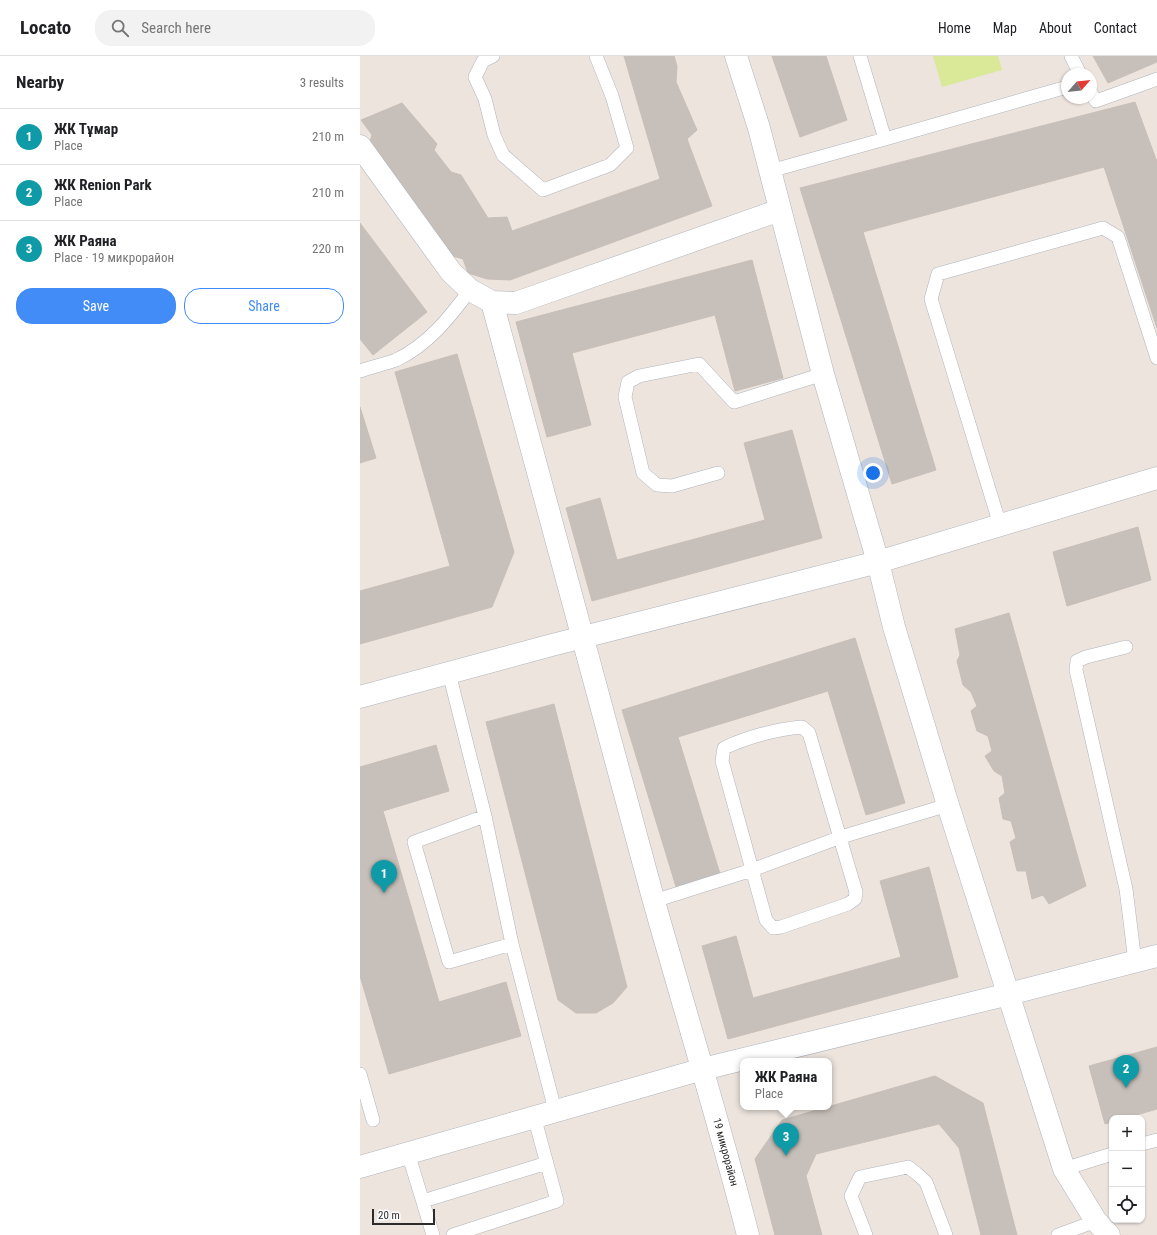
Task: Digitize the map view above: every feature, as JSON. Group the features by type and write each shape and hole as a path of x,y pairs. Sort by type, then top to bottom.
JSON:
{"street":[{"path":"736,56 759,128 823,374 878,562 894,627 948,805 1064,1169 1102,1228"},
{"path":"360,146 451,272 470,290 492,302 516,303 780,210"},
{"name":"19 микрорайон","path":"492,302 581,637 654,901 703,1069 748,1235"},
{"path":"360,697 581,637 878,562 1157,478"},
{"path":"748,1058 1157,956"},
{"path":"360,1167 555,1110 740,1060"}],"lane":[{"path":"493,56 483,61 475,77 485,99 494,135 503,155 542,190 610,165 627,148 612,96 596,56"},
{"path":"860,56 885,139"},
{"path":"1070,56 1077,68"},
{"path":"1097,101 1157,79"},
{"path":"770,171 1061,89"},
{"path":"1000,525 931,299 938,274 1103,228 1118,237 1157,358"},
{"path":"360,370 396,359 427,339 448,321 470,290"},
{"path":"718,472 672,486 657,485 643,473 625,397 628,382 639,376 699,364 734,402 823,374"},
{"path":"1126,647 1086,657 1077,661 1076,670 1126,889 1135,962"},
{"path":"449,673 485,816 512,944 555,1110"},
{"path":"802,727 809,734 841,837 856,892 854,898 848,904 781,927 773,928 766,920 722,761 724,748 736,743 791,728 802,727"},
{"path":"654,901 752,870 841,837 948,805"},
{"path":"485,816 414,842 449,962 512,944"},
{"path":"360,1074 373,1120"},
{"path":"453,1235 557,1201 534,1116"},
{"path":"1145,1143 1157,1140"},
{"path":"408,1153 433,1235"},
{"path":"1064,1169 1109,1155"},
{"path":"422,1201 547,1163"},
{"path":"866,1235 850,1196 854,1186 860,1177 908,1167 916,1172 926,1182 946,1235"},
{"path":"1058,1235 1102,1228"}],"green space":[{"path":"933,56 998,56 1002,70 942,87"}],"building":[{"path":"624,56 674,56 677,66 676,82 697,130 687,139 712,206 510,280 487,279 468,273 463,259 453,256 369,145 372,135 361,120 402,103 437,144 434,150 451,172 461,175 488,218 507,217 512,231 660,179"},
{"path":"772,56 826,56 847,120 800,137"},
{"path":"1093,56 1157,56 1157,62 1108,83"},
{"path":"1135,102 1157,162 1157,328 1104,167 863,232 936,470 892,484 800,188"},
{"path":"360,223 427,312 373,355 360,339"},
{"path":"752,260 783,378 735,391 715,315 572,353 591,425 547,437 516,322"},
{"path":"457,354 514,552 492,607 360,644 360,591 450,566 395,372"},
{"path":"360,407 376,458 360,463"},
{"path":"792,430 822,538 592,601 566,508 600,498 617,560 765,520 744,443"},
{"path":"1138,527 1151,580 1067,606 1053,552"},
{"path":"1009,613 1086,886 1049,904 1043,895 1032,899 1026,871 1017,871 1010,842 1016,838 1011,821 1003,819 999,798 1005,793 1002,776 994,771 985,756 992,751 988,736 977,731 971,711 977,706 971,692 963,685 957,661 960,655 955,629"},
{"path":"855,638 905,803 866,815 828,691 678,737 721,877 677,890 622,710"},
{"path":"554,704 627,987 613,1003 596,1013 576,1013 558,1000 486,722"},
{"path":"436,745 449,791 383,811 439,1002 506,982 521,1036 389,1074 360,976 360,767"},
{"path":"929,867 958,977 728,1039 702,946 736,936 753,998 901,957 880,881"},
{"path":"1157,1047 1157,1109 1136,1115 1109,1115 1109,1123 1105,1124 1089,1066"},
{"path":"935,1076 983,1103 1017,1235 981,1235 959,1148 939,1124 816,1154 806,1176 822,1235 775,1235 755,1159 782,1120 817,1110 832,1110 832,1106"}],"place":[{"name":"ЖК Тұмар","path":"384,893"},
{"name":"ЖК Renion Park","path":"1126,1088"},
{"name":"ЖК Раяна","path":"786,1156"}]}
